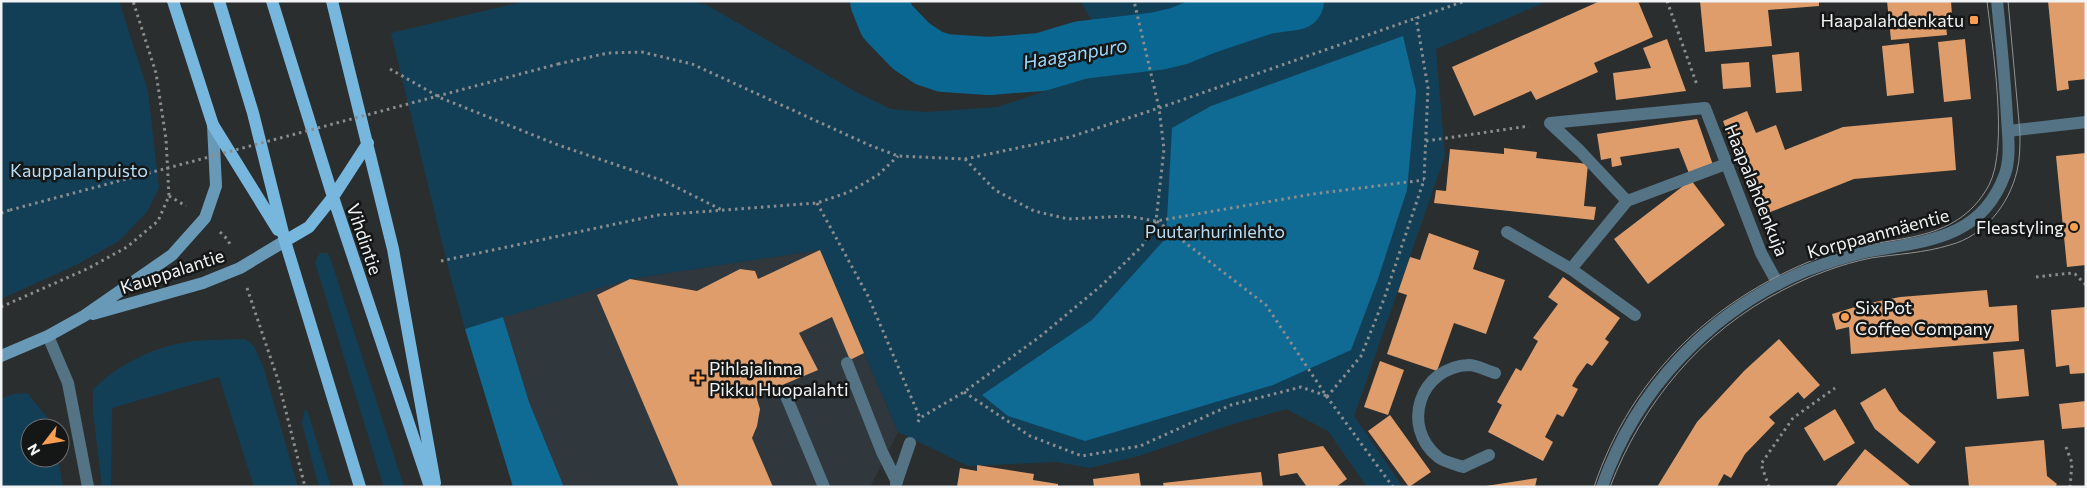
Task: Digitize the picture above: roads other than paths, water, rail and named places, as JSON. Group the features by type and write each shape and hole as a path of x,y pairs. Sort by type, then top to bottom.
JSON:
{"main road":[{"path":"173,1 213,125 285,241"},
{"path":"219,1 252,113 285,241 360,487"},
{"name":"Vihdintie","path":"272,1 333,197 430,487"},
{"name":"Vihdintie","path":"332,1 393,249 436,487"},
{"name":"Kauppalantie","path":"1,356 48,336 84,316 172,255 205,218 216,186 213,125"},
{"name":"Kauppalantie","path":"84,316 203,283 240,268 309,227 333,197 368,143"}],"street":[{"name":"Korppaanmäentie","path":"1602,487 1619,446 1634,418 1670,367 1694,343 1730,313 1778,284 1834,260 1928,242 1964,227 1982,213 1994,197 2005,173 2008,131 1997,1"},
{"name":"Haapalahdenkuja","path":"1627,202 1580,150 1550,123 1705,108 1761,254 1778,284"},
{"path":"2008,131 2086,122"},
{"path":"1571,269 1627,202 1726,164"},
{"path":"1507,232 1571,269 1635,315"},
{"path":"48,336 68,382 88,487"},
{"path":"847,363 896,484"},
{"path":"1490,455 1463,467 1438,458 1422,438 1417,412 1425,388 1445,370 1470,365 1495,373"},
{"path":"786,396 824,487"},
{"path":"896,484 910,443"}],"waterway":[{"name":"Haaganpuro","path":"879,1 887,21 911,46 929,58 944,63 989,66 1041,62 1081,50 1158,41 1179,36 1266,5 1295,1"}],"tram line":[{"path":"1594,487 1610,446 1631,408 1656,374 1684,343 1716,315 1751,291 1789,271 1829,254 1851,248 1918,236 1939,229 1958,220 1975,205 1989,185 1995,168 1998,146 1997,95 1987,1"},
{"path":"1610,487 1623,456 1657,399 1678,372 1726,326 1783,290 1815,275 1871,258 1930,250 1950,245 1974,234 1993,217 2008,196 2013,184 2020,152 2020,133 2008,1"}],"place":[{"name":"Haapalahdenkatu","path":"1974,20"},
{"name":"Fleastyling","path":"2074,227"},
{"name":"Six Pot Coffee Company","path":"1845,317"},
{"name":"Pihlajalinna Pikku Huopalahti","path":"698,378"}],"park label":[{"name":"Kauppalanpuisto","path":"79,170"},
{"name":"Puutarhurinlehto","path":"1215,231"}]}
